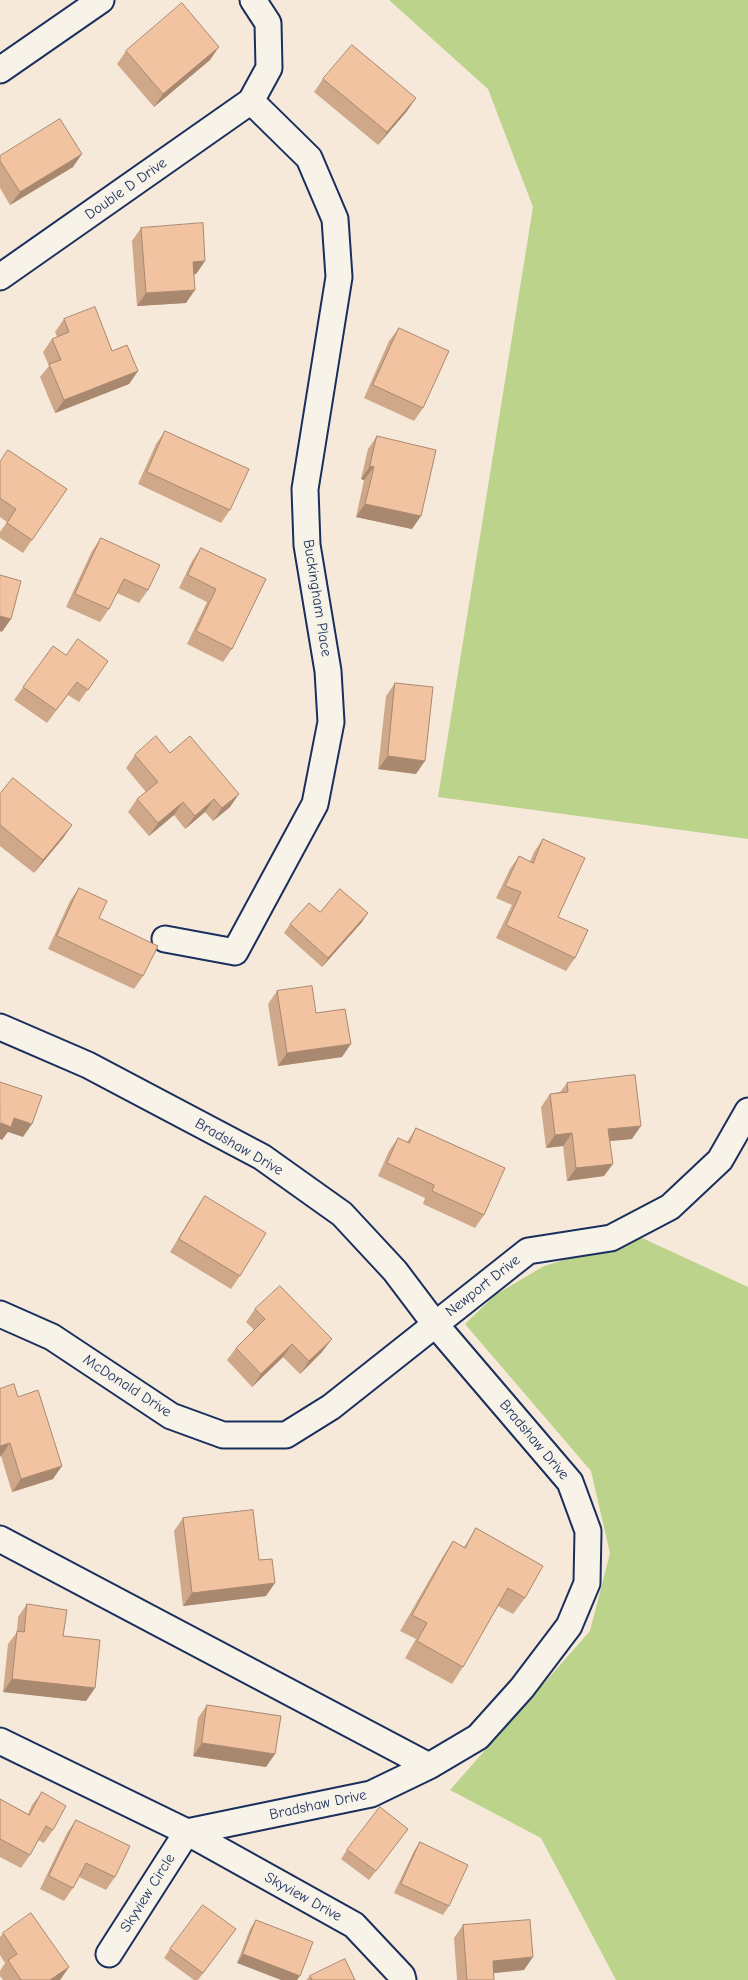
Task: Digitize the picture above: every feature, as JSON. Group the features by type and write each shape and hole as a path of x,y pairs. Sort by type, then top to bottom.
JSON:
{"street":[{"path":"0,70 102,0"},
{"path":"251,100 269,68 268,23 253,0"},
{"name":"Buckingham Place","path":"165,939 235,952 315,804 331,722 328,671 307,545 305,490 339,277 336,219 309,158 251,100"},
{"name":"Double D Drive","path":"0,277 251,100"},
{"name":"Bradshaw Drive","path":"0,1027 88,1065 262,1157 342,1214 396,1271 434,1324 570,1482 588,1531 587,1583 569,1626 522,1688 478,1737 429,1766 371,1794 187,1832"},
{"name":"Newport Drive","path":"434,1324 528,1251 611,1238 670,1207 720,1160 748,1111"},
{"name":"McDonald Drive","path":"0,1314 52,1337 172,1416 223,1435 286,1435 331,1407 434,1324"},
{"path":"0,1539 429,1766"},
{"path":"0,1741 187,1832"},
{"name":"Skyview Circle","path":"109,1954 187,1832"},
{"name":"Skyview Drive","path":"187,1832 354,1925 402,1976 403,1980"}],"green space":[{"path":"389,0 748,0 748,839 438,797 533,207 488,89"},
{"path":"640,1237 748,1287 748,1980 616,1980 541,1838 450,1790 590,1631 610,1553 591,1471 465,1324 495,1295 544,1266"}],"building":[{"path":"182,3 219,47 163,94 126,51"},
{"path":"352,45 416,98 387,132 323,79"},
{"path":"60,119 82,154 20,192 0,161 0,156"},
{"path":"203,223 205,261 193,262 195,290 146,293 141,228"},
{"path":"95,307 112,351 127,345 138,371 64,400 49,364 61,360 52,339 69,332 64,319"},
{"path":"399,328 449,351 423,408 373,385"},
{"path":"165,431 249,469 230,510 147,472"},
{"path":"377,436 436,450 421,516 365,504 374,467 370,466"},
{"path":"8,450 67,489 32,540 7,523 16,509 0,498 0,462"},
{"path":"101,538 160,565 148,590 124,579 109,609 75,594"},
{"path":"201,548 266,579 232,649 196,631 216,589 188,575"},
{"path":"0,575 21,581 11,619 0,616"},
{"path":"78,639 108,661 88,690 77,682 56,710 23,687 53,646 66,655"},
{"path":"395,683 433,687 425,761 388,756"},
{"path":"156,736 170,753 190,736 239,794 222,808 214,799 195,816 183,802 158,823 137,799 158,782 135,755"},
{"path":"13,778 72,825 43,860 0,825 0,794"},
{"path":"543,839 585,858 558,917 588,930 575,958 506,925 521,892 505,886 519,856 533,863"},
{"path":"79,888 107,901 99,918 158,946 143,976 57,936"},
{"path":"340,889 368,913 328,958 290,924 309,903 320,912"},
{"path":"312,986 316,1013 345,1009 351,1044 287,1053 277,991"},
{"path":"635,1075 641,1126 608,1129 613,1164 576,1168 572,1133 555,1135 550,1094 568,1092 567,1083"},
{"path":"0,1082 42,1096 32,1124 14,1118 11,1127 1,1123 0,1126"},
{"path":"416,1128 505,1168 484,1215 432,1191 434,1185 387,1163 398,1138 409,1143"},
{"path":"205,1196 266,1233 240,1276 179,1239"},
{"path":"280,1286 332,1339 309,1361 292,1344 261,1374 236,1348 265,1319 255,1309"},
{"path":"14,1384 18,1397 38,1390 62,1466 21,1479 10,1443 0,1446 0,1389"},
{"path":"253,1510 259,1560 272,1559 275,1583 192,1593 183,1518"},
{"path":"476,1528 543,1566 525,1598 508,1588 463,1667 417,1641 427,1623 412,1615 453,1541 465,1548"},
{"path":"27,1604 67,1610 63,1636 100,1640 95,1688 12,1679 17,1631 24,1632"},
{"path":"207,1705 281,1716 275,1754 202,1743"},
{"path":"42,1792 66,1806 53,1830 46,1826 30,1855 0,1839 0,1799 29,1815"},
{"path":"380,1807 408,1829 376,1871 347,1850"},
{"path":"76,1820 130,1846 115,1877 86,1863 73,1888 49,1876"},
{"path":"420,1842 468,1865 449,1906 401,1884"},
{"path":"203,1905 236,1929 203,1973 170,1949"},
{"path":"31,1913 69,1967 50,1980 21,1980 8,1960 17,1954 3,1933"},
{"path":"256,1920 313,1942 300,1976 243,1954"},
{"path":"530,1920 533,1957 493,1961 494,1980 467,1980 463,1925"},
{"path":"345,1959 355,1980 312,1980 310,1976"}]}
